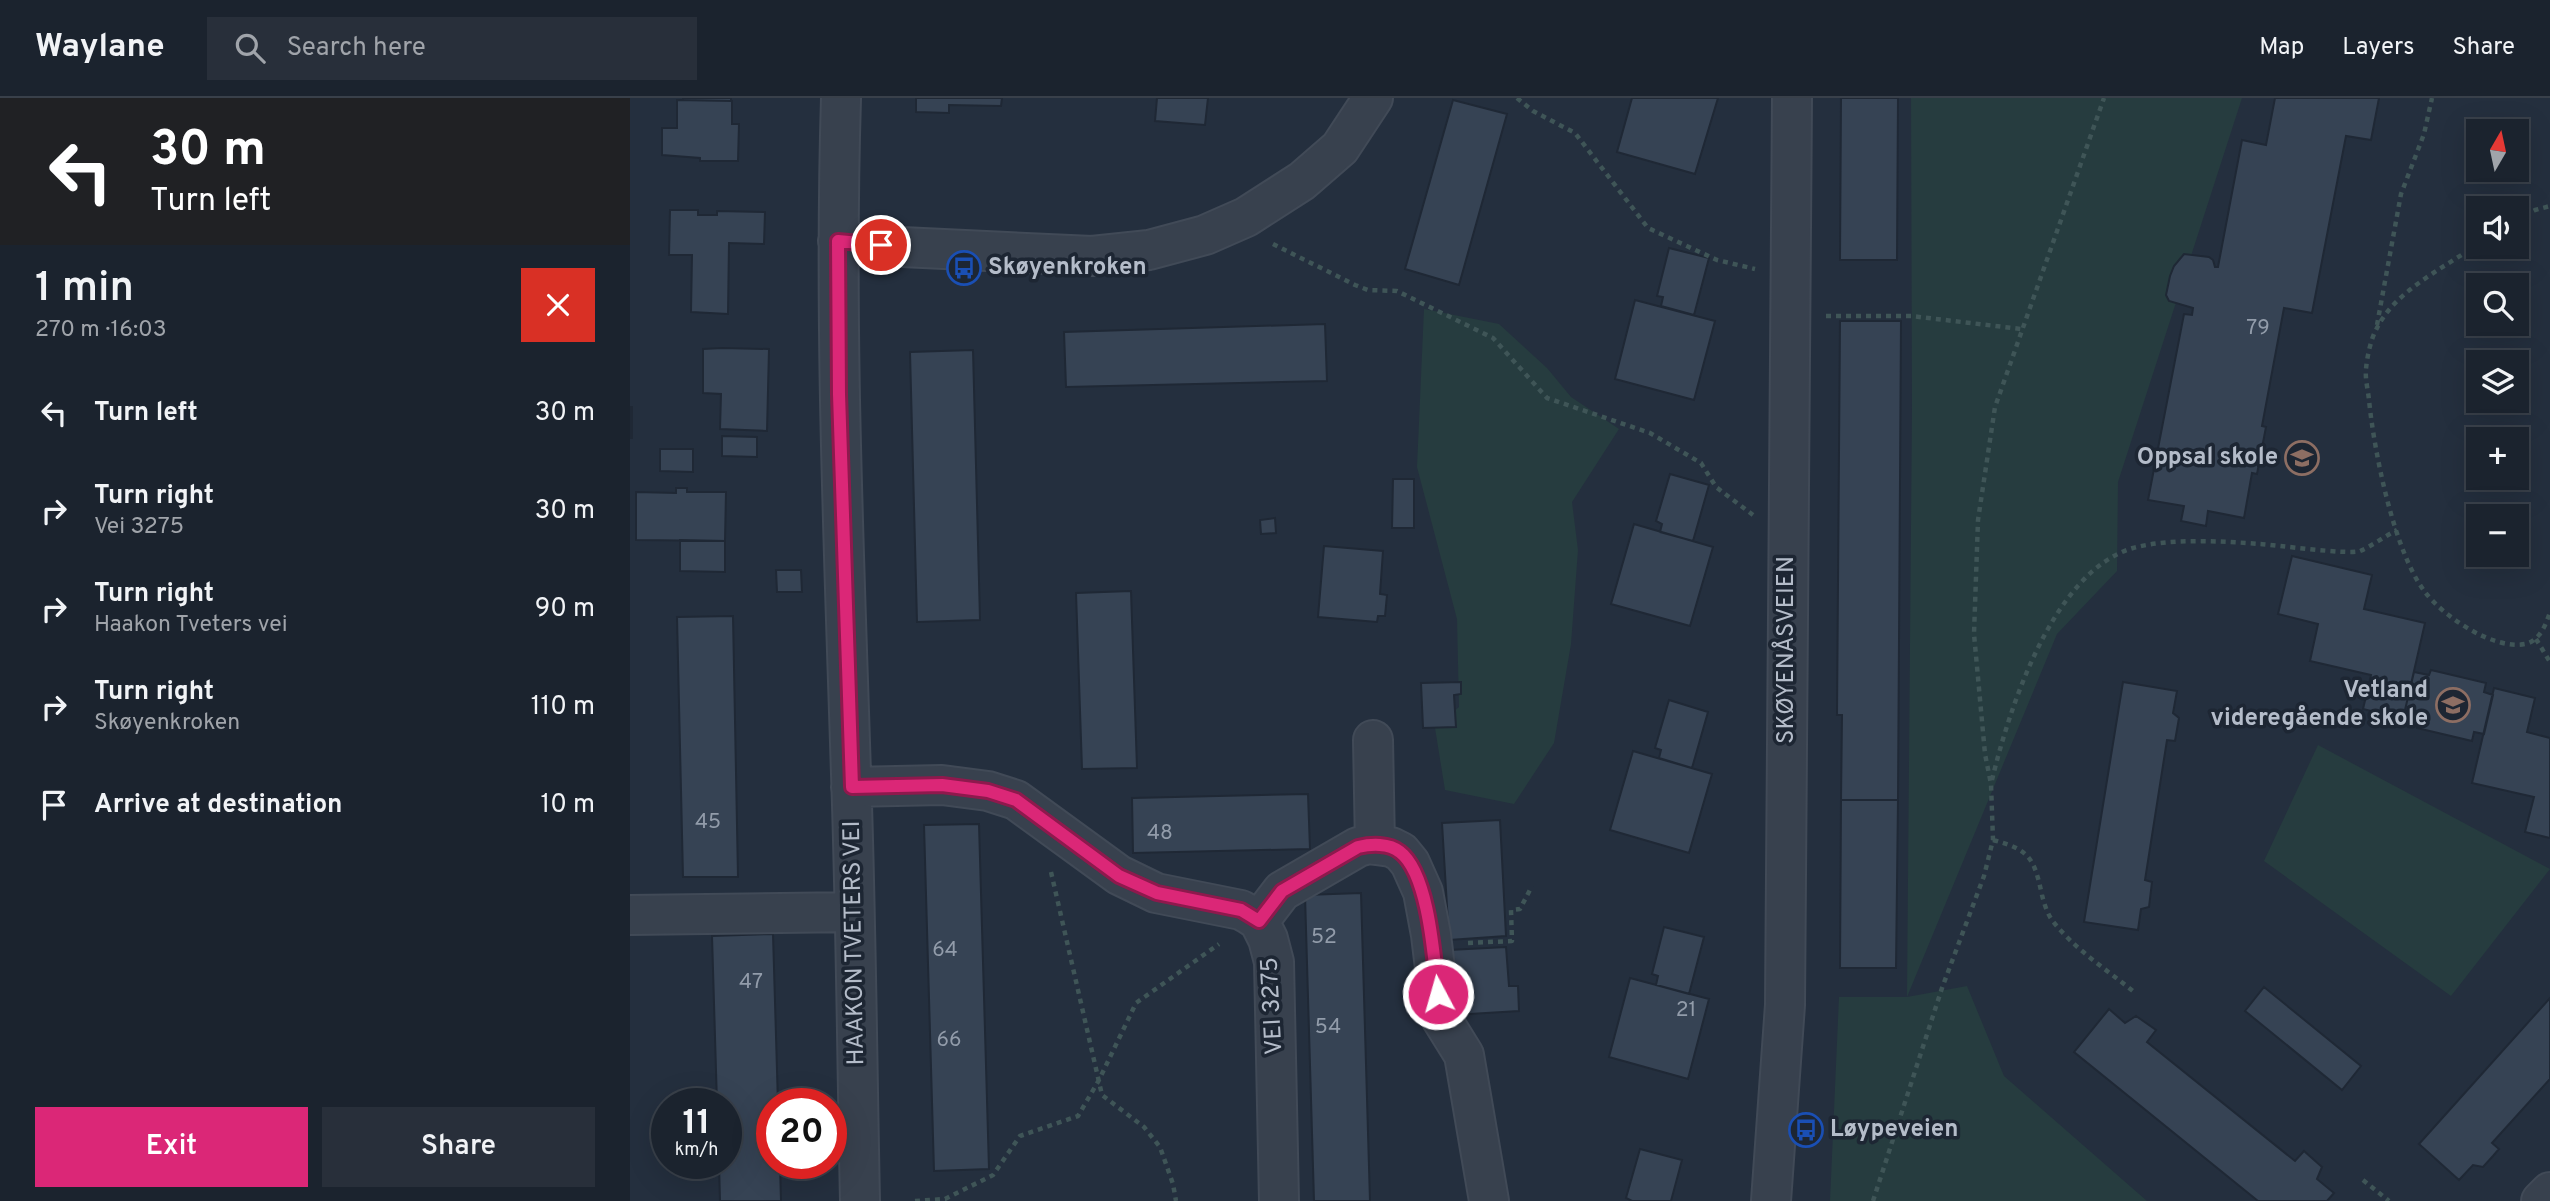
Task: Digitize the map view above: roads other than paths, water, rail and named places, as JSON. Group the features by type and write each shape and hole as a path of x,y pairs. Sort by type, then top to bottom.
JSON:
{"street":[{"name":"HAAKON TVETERS VEI","path":"841,98 839,394 852,787 860,1201"},
{"path":"838,241 902,247 1092,256 1149,250 1205,235 1246,217 1302,181 1340,148 1373,98"},
{"name":"SKØYENÅSVEIEN","path":"1771,1201 1785,1005 1792,98"},
{"path":"1373,740 1375,845"},
{"path":"852,787 942,785 988,791 1016,800 1044,818 1119,876 1157,893 1241,910 1254,918 1282,891 1358,847 1375,845 1391,847 1401,852 1410,863 1423,892 1432,935 1440,1018 1464,1055 1489,1201"},
{"path":"630,915 853,912"},
{"name":"VEI 3275","path":"1254,918 1269,939 1274,962 1279,1201"},
{"path":"2541,1201 2550,1192"}],"place":[{"name":"Skøyenkroken","path":"964,268"},
{"name":"Oppsal skole","path":"2302,458"},
{"name":"Vetland videregående skole","path":"2453,705"},
{"name":"Løypeveien","path":"1806,1130"}]}
